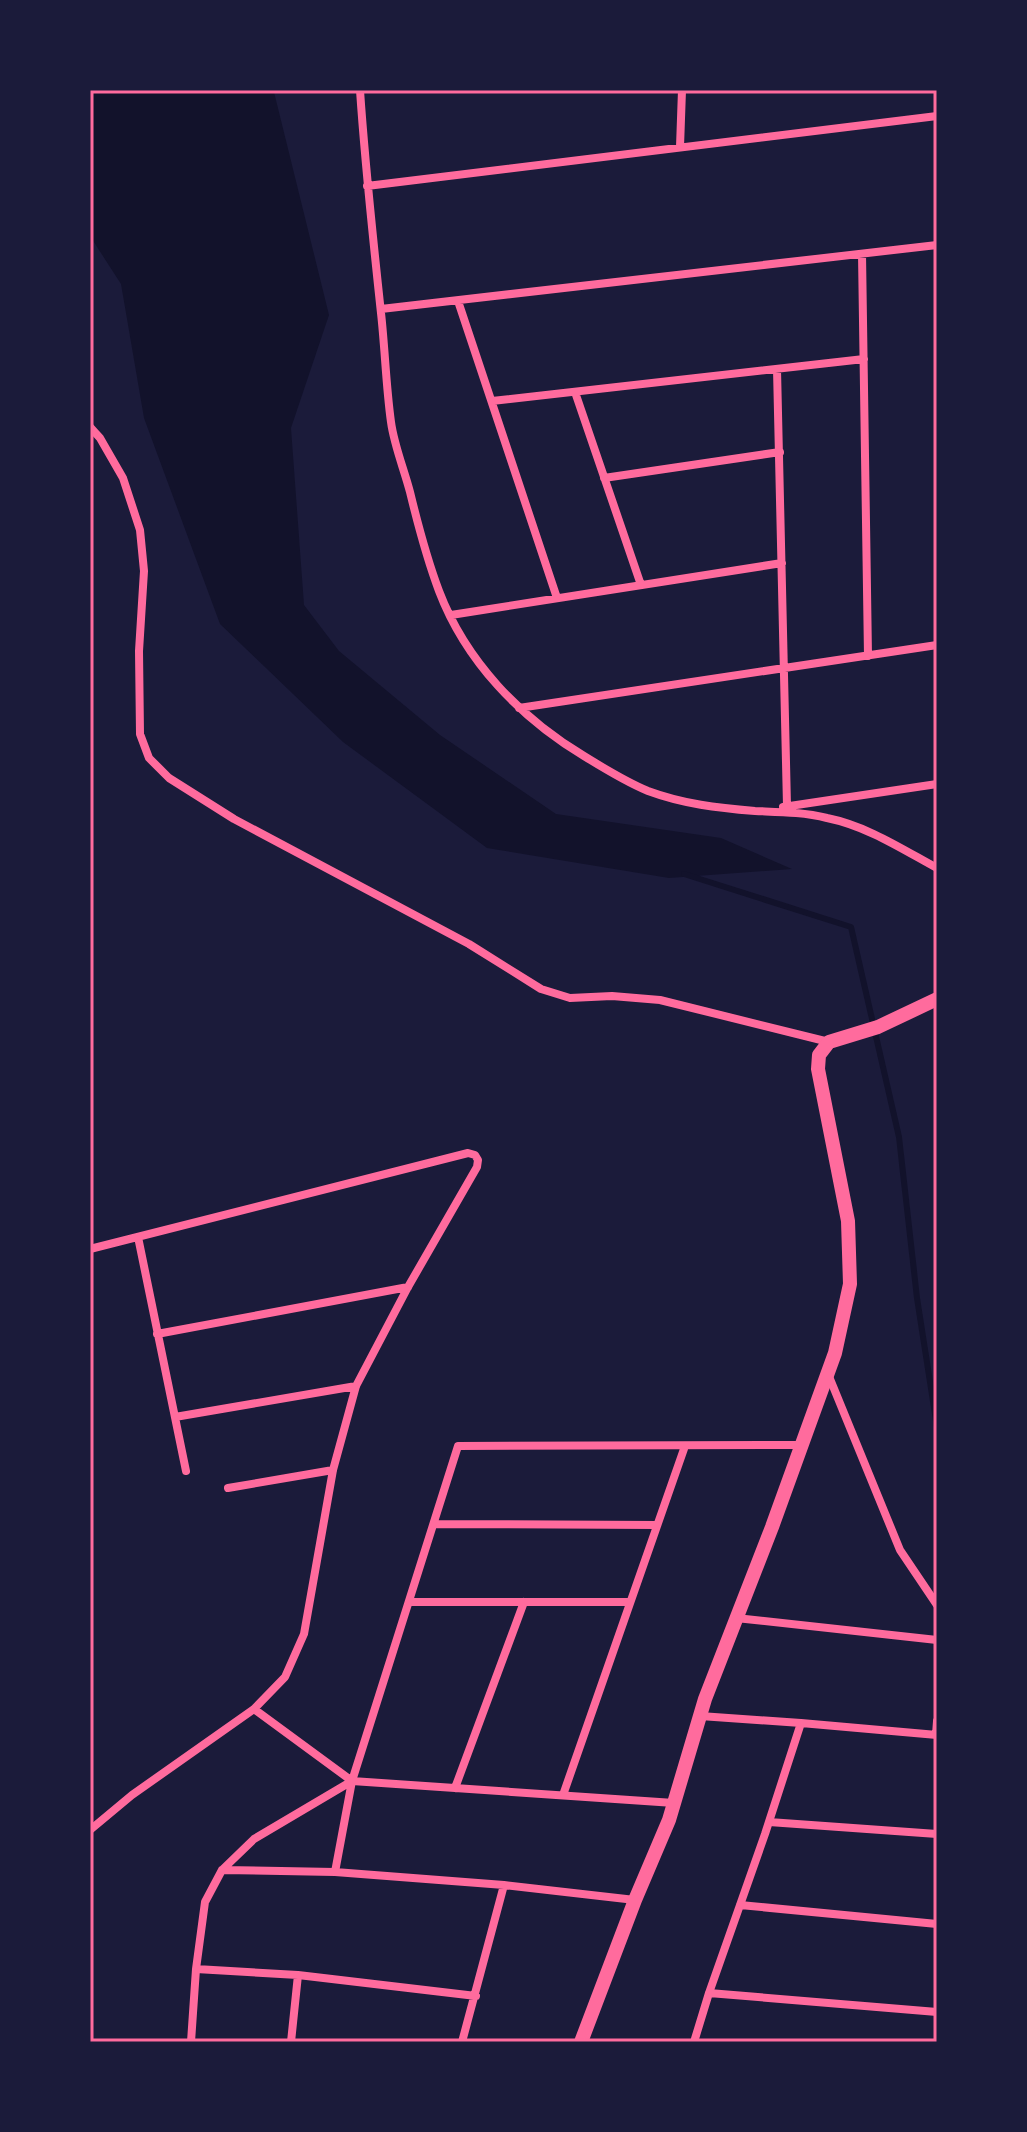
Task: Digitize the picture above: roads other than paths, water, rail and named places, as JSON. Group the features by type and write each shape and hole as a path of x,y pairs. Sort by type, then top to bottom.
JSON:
{"street":[{"path":"360,90 391,424 422,542 440,594 465,643 519,708 566,745 645,790 681,802 794,812 858,826 937,868"},
{"path":"680,147 682,90"},
{"path":"367,186 937,116"},
{"path":"381,309 937,245"},
{"path":"862,254 868,656"},
{"path":"458,301 557,598"},
{"path":"492,401 864,359"},
{"path":"777,369 787,806"},
{"path":"575,392 641,585"},
{"path":"90,427 100,438 123,478 140,530 144,571 139,651 140,734 149,758 169,778 234,819 469,944 541,989 570,998 612,996 660,1000 829,1042 878,1027 937,999"},
{"path":"604,478 780,452"},
{"path":"451,615 782,563"},
{"path":"519,708 937,645"},
{"path":"756,811 937,784"},
{"path":"581,2042 669,1820 700,1716 835,1353 850,1284 848,1221 818,1069 819,1055 829,1042"},
{"path":"90,1249 468,1153 478,1160 477,1167 356,1386 333,1470 304,1634 285,1677 254,1709 132,1795 90,1830"},
{"path":"138,1237 186,1471"},
{"path":"157,1334 408,1287"},
{"path":"828,1373 900,1550 937,1605"},
{"path":"175,1417 356,1386"},
{"path":"335,1872 352,1781 458,1446 802,1445"},
{"path":"563,1795 685,1446"},
{"path":"228,1488 333,1470"},
{"path":"434,1524 657,1525"},
{"path":"410,1602 630,1602"},
{"path":"455,1788 524,1602"},
{"path":"736,1618 937,1640"},
{"path":"254,1709 352,1781 674,1803"},
{"path":"700,1716 936,1735 937,1721"},
{"path":"694,2042 801,1723"},
{"path":"191,2042 205,1902 222,1870 254,1839 352,1781"},
{"path":"769,1822 937,1834"},
{"path":"222,1870 335,1872 504,1885 635,1900"},
{"path":"462,2042 504,1885"},
{"path":"740,1905 937,1924"},
{"path":"196,1969 298,1975 476,1996"},
{"path":"291,2042 298,1975"},
{"path":"709,1993 937,2012"}],"waterway":[{"path":"684,874 851,927 899,1137 917,1298 937,1427"}]}
